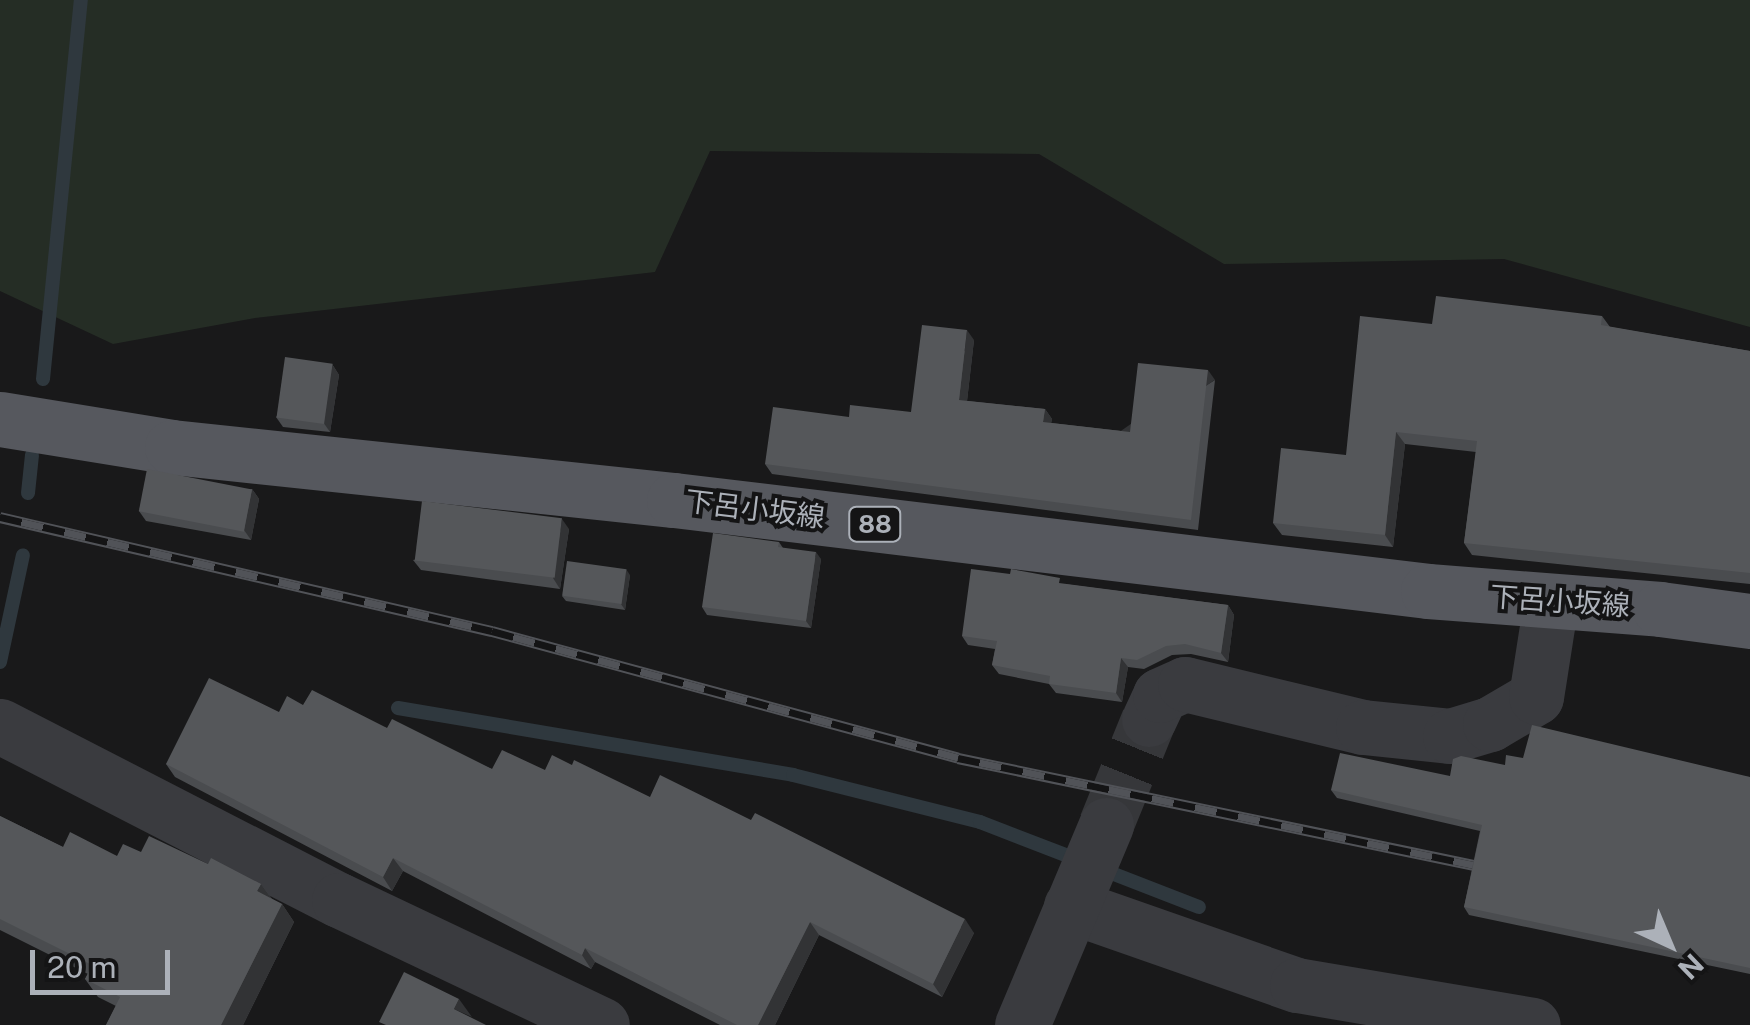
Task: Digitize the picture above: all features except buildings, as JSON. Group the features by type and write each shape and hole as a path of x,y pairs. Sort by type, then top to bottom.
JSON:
{"main road":[{"name":"下呂小坂線","path":"0,419 172,447 692,502 1410,589 1750,622"}],"street":[{"path":"1149,718 1160,695 1185,684 1363,727 1450,736 1490,724 1536,697 1551,600"},
{"path":"0,726 139,800 602,1025"},
{"path":"1022,1025 1106,825"},
{"path":"1071,906 1297,986 1533,1025"}],"shaded area":[{"path":"0,0 1750,0 1750,327 1504,259 1224,264 1039,154 710,151 655,272 255,318 113,344 0,291"}],"waterway":[{"path":"43,379 81,0"},
{"path":"28,493 32,455"},
{"path":"0,662 23,555"},
{"path":"398,708 793,775 980,822 1081,861"},
{"path":"1101,869 1199,907"}],"tunnel":[{"path":"1106,825 1149,719"}],"railway":[{"path":"0,517 492,631 958,758 1498,870"}]}
